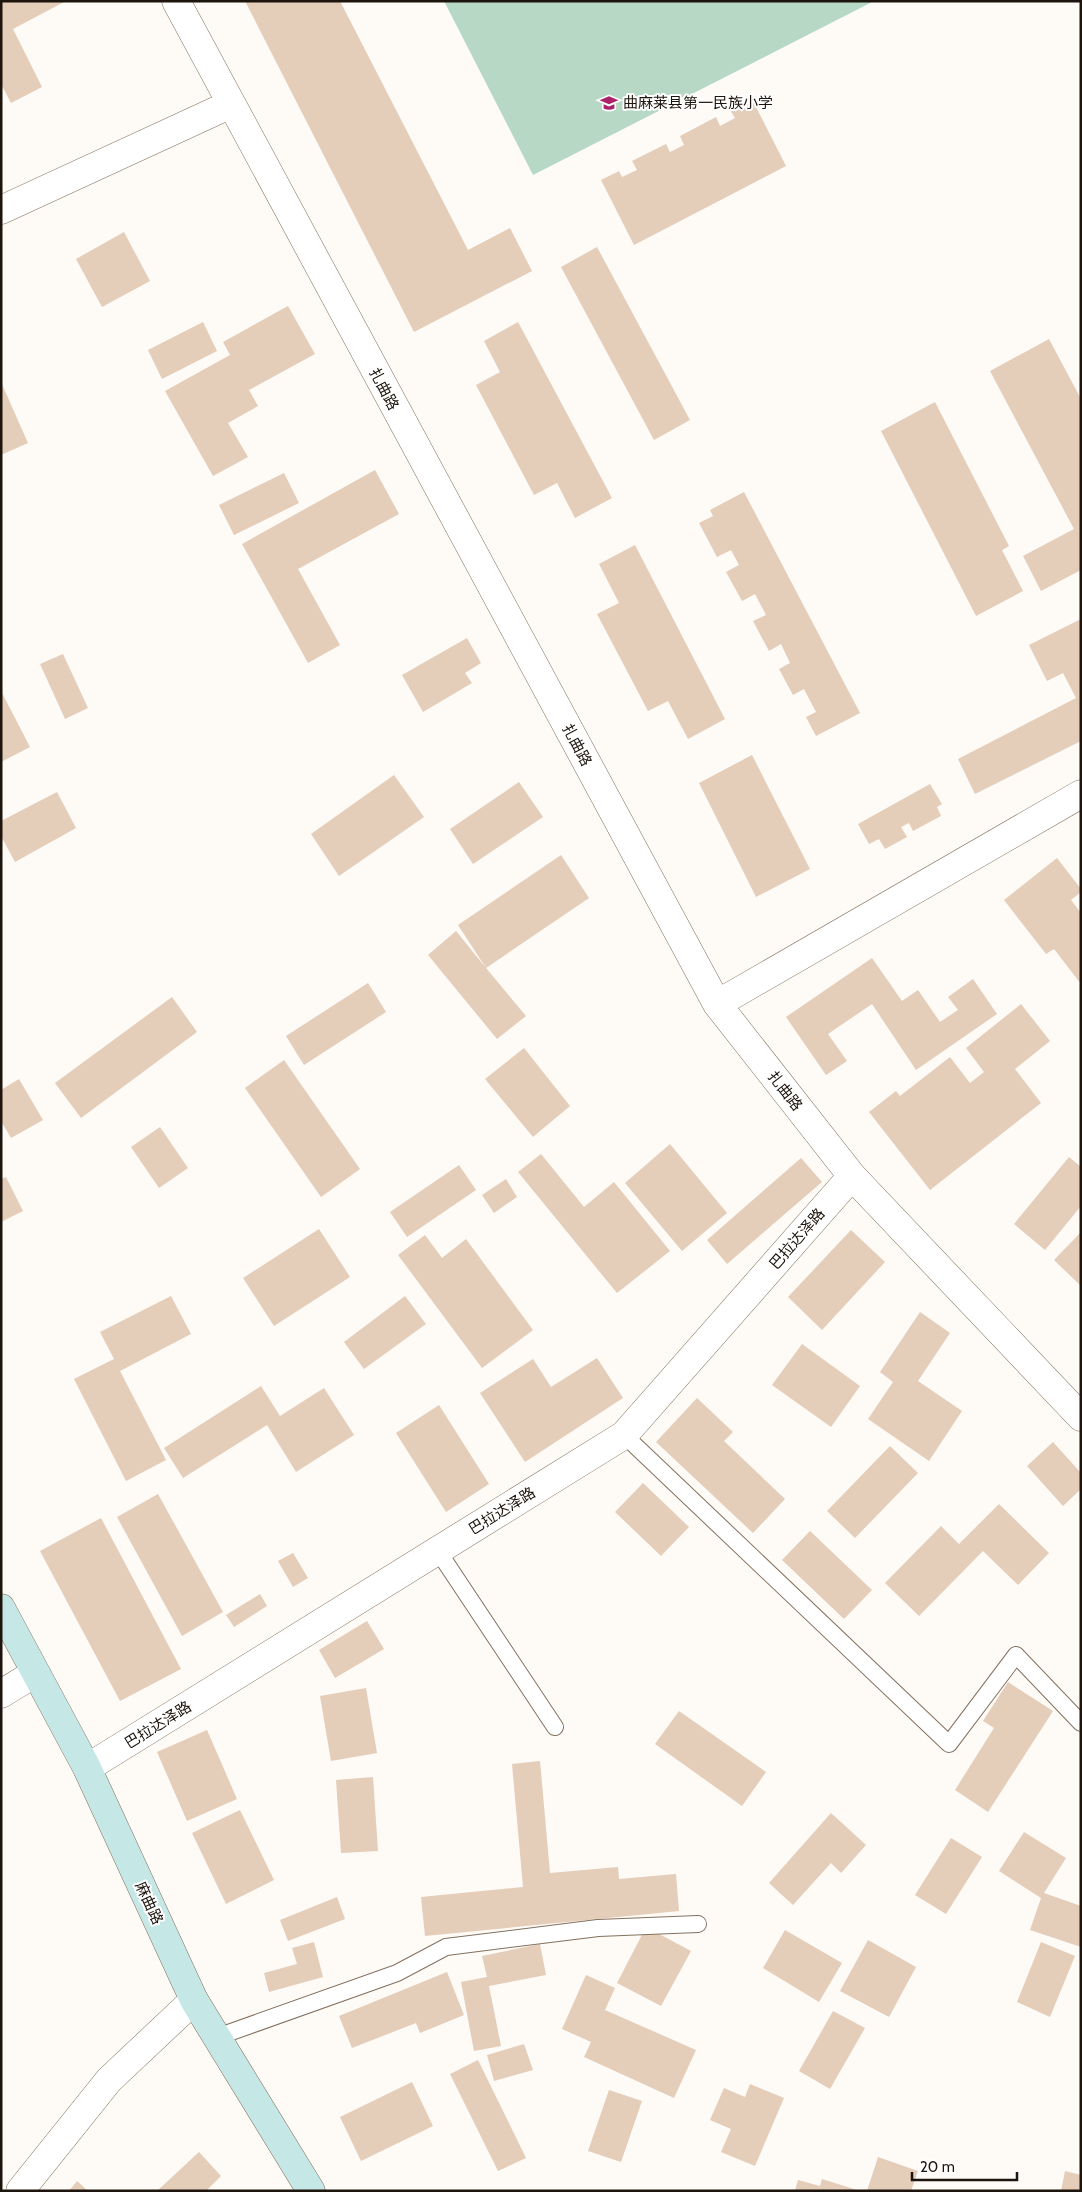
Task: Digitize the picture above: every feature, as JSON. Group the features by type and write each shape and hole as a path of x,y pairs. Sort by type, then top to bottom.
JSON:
{"main road":[{"name":"麻曲路","path":"1,1608 34,1673 87,1768 194,2000 311,2191"}],"street":[{"name":"扎曲路","path":"176,1 717,1004 852,1176 1081,1417"},
{"path":"1,210 230,104"},
{"path":"717,1004 1081,794"},
{"name":"巴拉达泽路","path":"87,1768 624,1436 852,1176"},
{"path":"1,1694 34,1673"},
{"path":"20,2191 108,2080 194,2000"}],"lane":[{"path":"624,1436 949,1744 1016,1655 1081,1722"},
{"path":"438,1551 555,1727"},
{"path":"217,2037 396,1973 446,1947 598,1928 698,1924"}],"green space":[{"name":"曲麻莱县第一民族小学","path":"444,1 874,1 533,175"}],"building":[{"path":"1,1 66,1 13,29 42,87 11,103 1,84"},
{"path":"245,1 340,1 468,250 510,228 532,271 414,332"},
{"path":"752,99 786,166 634,245 601,180 619,171 622,177 637,170 632,161 666,144 670,152 684,145 680,136 716,117 720,126 735,118 730,110"},
{"path":"124,232 150,281 102,307 76,259"},
{"path":"597,247 690,420 654,440 561,267"},
{"path":"288,306 315,354 249,390 258,406 228,423 248,457 213,476 165,391 230,355 223,342"},
{"path":"203,322 217,351 162,379 148,350"},
{"path":"518,322 612,498 575,518 557,483 534,495 476,385 500,372 484,341"},
{"path":"1049,339 1081,399 1081,570 1041,591 1023,556 1074,529 990,371"},
{"path":"1,382 28,443 1,455"},
{"path":"935,402 1009,546 1002,550 1023,591 976,616 881,431"},
{"path":"375,470 399,514 298,569 340,645 308,663 242,544"},
{"path":"284,473 299,503 234,535 219,505"},
{"path":"744,492 860,713 816,736 806,717 816,712 804,689 793,695 779,669 790,663 781,644 769,651 753,621 766,615 755,594 742,601 726,572 739,565 731,550 717,557 699,523 713,516 710,510"},
{"path":"635,545 725,719 688,739 668,701 648,711 597,614 619,603 599,564"},
{"path":"1081,619 1081,741 975,794 958,759 1076,698 1063,673 1047,681 1029,645"},
{"path":"467,638 481,663 465,673 472,683 423,712 402,675"},
{"path":"63,654 88,708 65,719 40,664"},
{"path":"1,691 30,747 1,762"},
{"path":"752,755 810,869 756,897 699,783"},
{"path":"394,775 424,817 339,876 311,834"},
{"path":"519,782 543,817 473,864 450,829"},
{"path":"930,784 942,804 937,807 941,816 913,831 909,823 901,827 907,837 885,849 879,839 869,844 858,824"},
{"path":"57,792 76,828 15,862 1,836 1,821"},
{"path":"561,855 589,898 486,968 458,925"},
{"path":"1057,858 1081,889 1081,892 1071,900 1081,913 1081,984 1054,949 1046,954 1004,900"},
{"path":"456,931 526,1016 497,1039 428,955"},
{"path":"872,958 902,1001 918,990 940,1022 958,1010 948,997 973,979 997,1014 916,1070 872,1004 828,1034 847,1061 826,1075 786,1017"},
{"path":"368,983 386,1012 304,1065 286,1036"},
{"path":"172,997 197,1032 81,1118 55,1083"},
{"path":"1021,1004 1050,1041 1015,1069 1041,1103 930,1190 869,1112 896,1091 900,1096 950,1057 970,1083 984,1072 966,1048"},
{"path":"524,1048 570,1106 533,1137 485,1079"},
{"path":"284,1060 360,1169 321,1197 245,1088"},
{"path":"19,1079 43,1120 11,1138 1,1121 1,1090"},
{"path":"160,1127 188,1168 159,1188 131,1147"},
{"path":"670,1144 727,1213 682,1251 625,1183"},
{"path":"541,1154 584,1207 614,1182 670,1251 617,1293 518,1172"},
{"path":"1069,1157 1081,1167 1081,1206 1045,1250 1014,1224"},
{"path":"801,1158 822,1182 727,1264 707,1240"},
{"path":"459,1165 476,1190 407,1237 390,1212"},
{"path":"6,1177 23,1211 1,1222 1,1179"},
{"path":"506,1179 517,1197 494,1213 482,1195"},
{"path":"319,1229 350,1277 274,1326 243,1278"},
{"path":"851,1230 885,1262 822,1330 788,1297"},
{"path":"1081,1232 1081,1286 1054,1260"},
{"path":"425,1235 442,1258 466,1239 533,1330 482,1368 398,1255"},
{"path":"171,1296 191,1334 120,1371 166,1460 126,1481 74,1379 114,1359 100,1332"},
{"path":"405,1296 426,1324 364,1369 344,1342"},
{"path":"920,1312 950,1333 918,1381 962,1411 929,1461 868,1419 893,1382 880,1372"},
{"path":"802,1344 860,1386 831,1427 772,1385"},
{"path":"597,1358 623,1398 525,1462 480,1393 533,1359 551,1387"},
{"path":"261,1386 280,1416 324,1388 354,1435 296,1472 267,1425 183,1478 164,1448"},
{"path":"697,1398 733,1432 724,1441 785,1499 753,1533 656,1442"},
{"path":"439,1405 489,1484 446,1512 396,1433"},
{"path":"1053,1442 1081,1473 1081,1489 1063,1506 1027,1466"},
{"path":"890,1446 918,1473 855,1538 827,1511"},
{"path":"643,1483 689,1527 661,1556 615,1512"},
{"path":"158,1494 223,1612 182,1636 117,1517"},
{"path":"999,1504 1049,1553 1018,1585 983,1551 919,1616 885,1583 941,1526 959,1544"},
{"path":"101,1518 181,1669 120,1701 40,1551"},
{"path":"810,1531 872,1590 844,1619 782,1560"},
{"path":"293,1553 308,1578 293,1587 278,1561"},
{"path":"260,1594 267,1606 234,1627 226,1615"},
{"path":"367,1621 384,1649 335,1678 319,1650"},
{"path":"1008,1682 1053,1711 988,1812 955,1790 994,1728 983,1721"},
{"path":"366,1688 377,1753 331,1761 320,1696"},
{"path":"679,1711 766,1772 742,1806 655,1744"},
{"path":"207,1730 237,1799 187,1821 157,1752"},
{"path":"540,1761 550,1873 618,1867 619,1879 676,1874 679,1911 425,1936 421,1897 523,1887 512,1764"},
{"path":"373,1777 378,1851 341,1853 336,1780"},
{"path":"240,1810 274,1880 226,1904 192,1833"},
{"path":"831,1813 866,1845 841,1873 831,1863 793,1905 769,1883"},
{"path":"1024,1832 1066,1858 1044,1893 1081,1906 1081,1947 1030,1930 1041,1898 999,1871"},
{"path":"951,1838 982,1857 946,1914 915,1895"},
{"path":"337,1897 345,1919 288,1941 280,1920"},
{"path":"646,1927 691,1951 661,2006 617,1983"},
{"path":"785,1930 842,1963 819,2002 763,1968"},
{"path":"868,1940 916,1967 889,2017 840,1991"},
{"path":"314,1942 323,1977 269,1992 264,1973 297,1964 292,1948"},
{"path":"1041,1942 1075,1956 1050,2017 1017,2002"},
{"path":"540,1944 546,1975 489,1986 501,2046 474,2051 461,1982 487,1977 482,1956"},
{"path":"447,1972 464,2015 420,2033 416,2023 352,2048 339,2016"},
{"path":"586,1975 615,1988 605,2010 696,2050 674,2098 584,2057 591,2042 562,2029"},
{"path":"833,2011 865,2028 830,2089 799,2071"},
{"path":"524,2044 533,2070 494,2081 487,2055"},
{"path":"478,2060 526,2158 498,2171 450,2074"},
{"path":"412,2082 433,2126 361,2161 340,2117"},
{"path":"750,2084 784,2098 755,2166 721,2152 731,2129 710,2120 724,2088 745,2097"},
{"path":"609,2090 642,2101 621,2162 588,2151"},
{"path":"199,2152 221,2176 206,2191 157,2191"},
{"path":"878,2157 918,2171 911,2191 867,2191"},
{"path":"1065,2171 1081,2175 1081,2191 1061,2191"},
{"path":"822,2179 857,2191 795,2191 798,2180 820,2186"},
{"path":"77,2181 88,2191 69,2191"}],"place":[{"name":"曲麻莱县第一民族小学","path":"609,103"}]}
